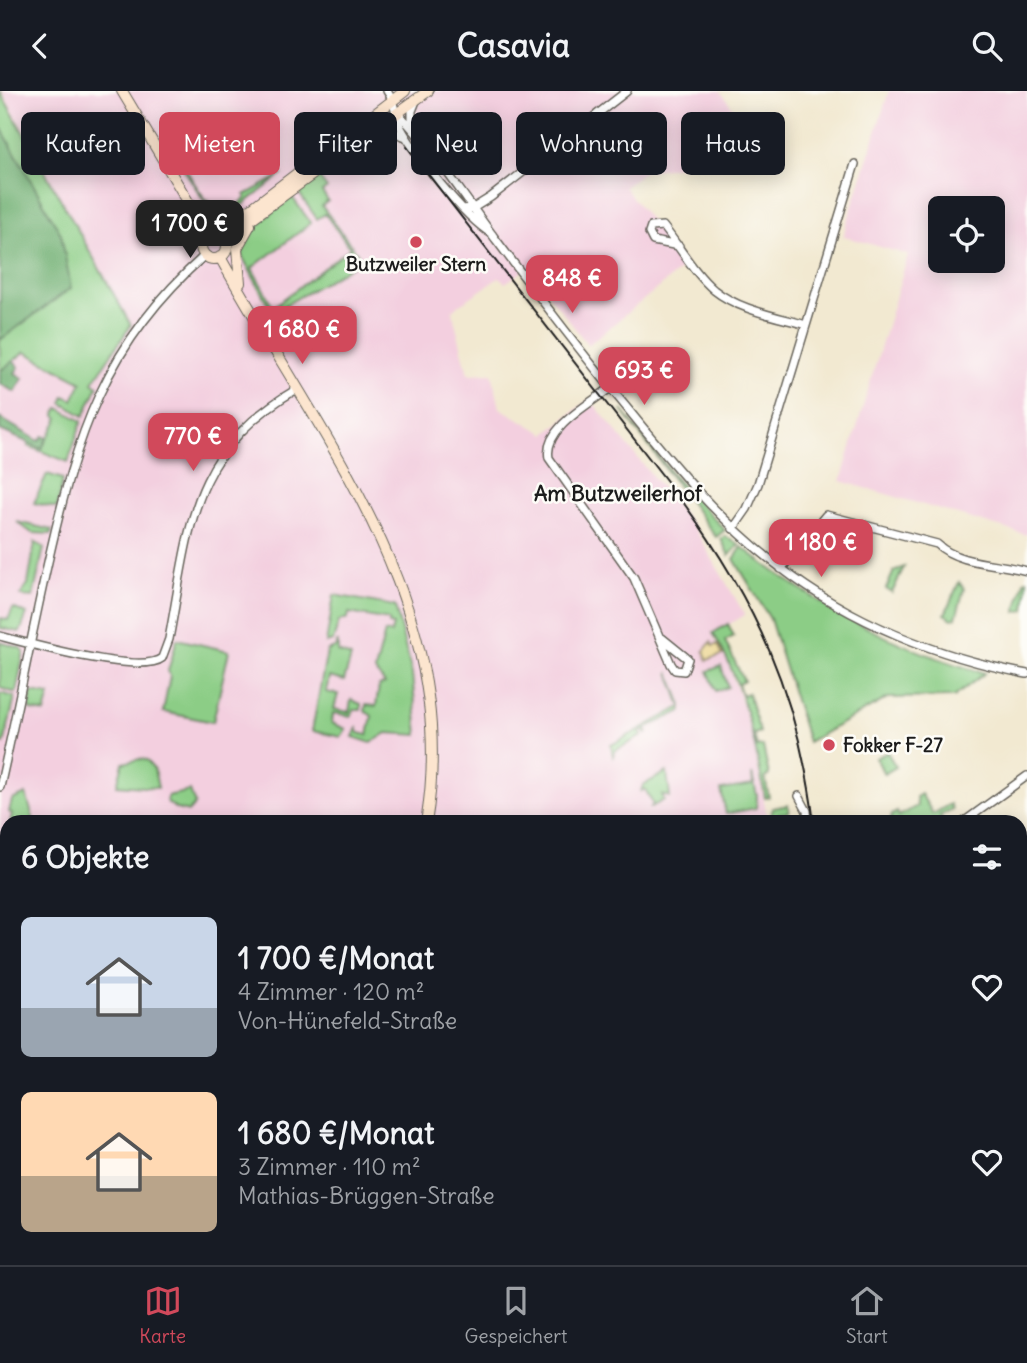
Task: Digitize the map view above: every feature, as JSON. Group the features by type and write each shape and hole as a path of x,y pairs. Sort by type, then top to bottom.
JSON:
{"street":[{"path":"122,91 188,201 213,234 227,244"},
{"path":"387,91 394,100 398,122 407,137 464,209 492,234"},
{"path":"220,257 211,258 205,255 201,243 260,204 405,91"},
{"path":"396,111 428,91"},
{"path":"464,209 475,207 627,91"},
{"path":"412,112 418,99"},
{"path":"396,111 411,126"},
{"path":"397,133 407,137"},
{"path":"733,529 747,509 758,484 855,164"},
{"path":"220,257 234,233 312,175"},
{"path":"450,175 610,388 691,486 733,529 782,569 830,601 908,640 956,657 1027,674"},
{"path":"188,201 206,215 222,221 260,204"},
{"path":"239,287 238,244 258,215"},
{"path":"679,246 709,285 725,297 740,305 806,325"},
{"path":"0,787 4,750 69,470 86,420 106,379 141,321 205,255"},
{"path":"220,257 373,519 410,611 427,678 431,713 426,815"},
{"path":"610,388 556,431 549,442 549,458 634,578 671,664 675,670 684,671 688,659 662,638"},
{"path":"0,636 145,665 162,658 169,639 192,517 207,477 233,438 249,422 297,389"},
{"path":"782,569 826,515 937,544 946,550 993,565 1005,564 1027,571"},
{"path":"973,815 1027,776"},
{"path":"799,796 807,815"}],"shaded area":[{"name":"Am Butzweilerhof","path":"2,91 720,91 736,112 681,112 681,166 667,168 667,112 516,112 516,175 640,175 624,187 686,265 588,345 528,268 505,283 500,277 452,310 468,374 492,373 500,408 545,434 590,399 693,526 745,615 712,634 727,661 743,706 753,741 767,815 0,815 0,371 25,352 130,325 48,175 145,175 145,112 21,112 21,126"},
{"path":"889,91 1027,91 1027,535 841,481 908,255 843,236"}],"green space":[{"path":"0,91 21,129 21,163 0,126"},
{"path":"0,126 21,163 21,175 28,175 61,234 71,288 0,340"},
{"path":"283,174 235,211 223,214 205,202 187,175 209,203 227,210 246,198 245,195"},
{"path":"28,175 47,175 131,325 93,382 98,386 84,416 62,403 65,396 73,400 82,382 25,352 0,371 0,340 70,288 61,234"},
{"path":"318,176 327,188 322,192 328,201 322,206 362,260 284,306 285,312 275,318 242,256 249,237 261,222 292,197 311,223 252,268 273,307 350,248 325,214 317,219 298,192"},
{"path":"13,361 19,367 15,373 23,378 15,392 0,384 0,371"},
{"path":"59,408 82,421 68,462 28,446 30,443 42,448 59,418 55,415"},
{"path":"622,410 678,481 725,530 716,537"},
{"path":"0,418 39,441 43,436 47,438 42,449 0,430"},
{"path":"47,474 63,479 57,508 34,503"},
{"path":"17,522 52,530 51,534 32,533"},
{"path":"845,530 853,530 838,558 829,551"},
{"path":"725,536 739,545 729,556 721,539"},
{"path":"35,542 44,548 33,597 20,596 28,584"},
{"path":"742,547 798,588 857,623 919,651 985,673 954,697 888,698 808,742 770,619 734,559"},
{"path":"904,567 892,593 886,589 894,571"},
{"path":"1027,580 1025,610 1016,612 1024,581"},
{"path":"959,582 964,589 956,618 952,619 945,614"},
{"path":"334,595 395,606 412,674 418,735 387,733 371,743 353,737 357,728 359,733 368,735 372,716 365,711 366,705 376,706 379,686 385,684 375,671 385,632 391,633 393,625 389,624 389,620 349,613 348,618 339,621 333,641 326,643"},
{"path":"13,608 27,614 20,632 0,628 1,618 8,620"},
{"path":"728,624 734,636 725,641 744,681 738,684 742,695 748,693 760,732 754,734 757,747 763,746 769,775 765,778 769,797 765,798 740,692 713,633"},
{"path":"177,639 229,651 213,722 163,712 170,676 168,671"},
{"path":"338,641 338,652 351,657 344,681 329,677 326,692 338,694 334,709 349,712 351,700 361,704 361,710 354,710 351,716 333,713 332,723 346,729 341,737 312,731 327,651 335,648"},
{"path":"0,642 21,648 24,652 16,693 0,688"},
{"path":"721,666 728,687 716,691 708,671"},
{"path":"669,672 682,705 682,711 646,728 648,734 644,729 646,735 643,730 640,731 642,736 616,750 613,756 611,745 681,707"},
{"path":"31,692 50,695 45,713 30,710"},
{"path":"0,693 15,697 4,744 0,743"},
{"path":"887,752 896,767 884,774 876,758"},
{"path":"147,760 154,769 158,788 117,785 123,763"},
{"path":"667,772 670,797 662,795 664,800 650,808 653,804 645,789 641,791 643,785"},
{"path":"752,774 757,796 756,808 726,814 721,790 753,785"},
{"path":"190,791 195,804 188,812 176,809 167,802 167,796"},
{"path":"26,794 32,815 12,815 9,812 12,800"},
{"path":"921,794 933,814 950,804 952,809 942,815 901,815 917,806 916,797"},
{"path":"788,805 789,812 771,815 773,808"}],"sand":[{"path":"711,642 713,646 718,644 723,655 707,660 704,651"}],"tram line":[{"path":"407,147 680,498 731,575 770,651 785,691 807,776 813,815"}],"place":[{"name":"Butzweiler Stern","path":"416,242"},
{"name":"Fokker F-27","path":"829,745"}],"district":[{"name":"Am Butzweilerhof","path":"618,493"}]}
